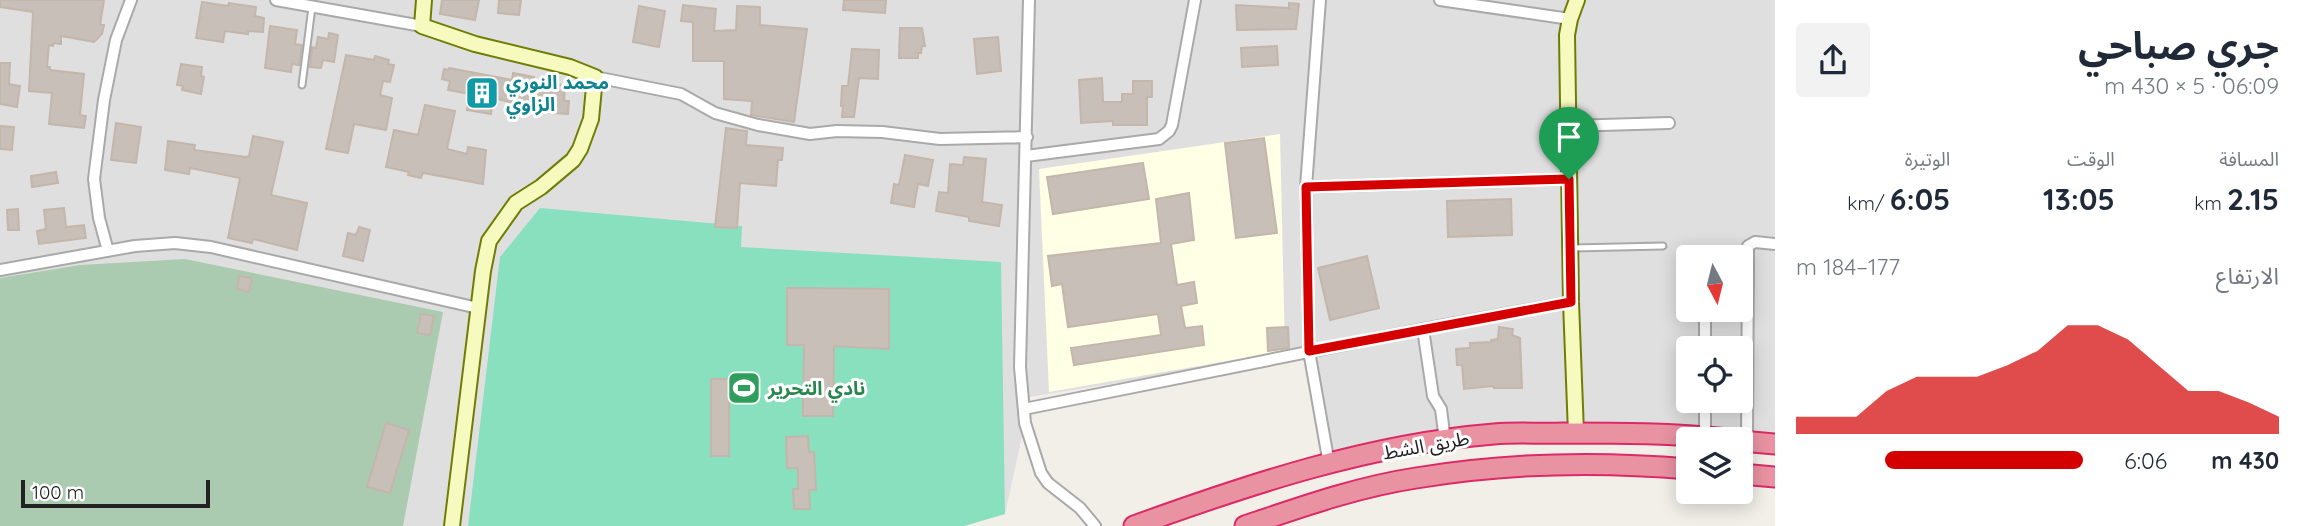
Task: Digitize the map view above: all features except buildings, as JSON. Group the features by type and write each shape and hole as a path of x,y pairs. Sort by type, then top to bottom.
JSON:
{"highway":[{"name":"طريق الشط","path":"1134,526 1222,494 1329,464 1445,441 1494,434 1676,435"},
{"name":"طريق الشط","path":"1753,442 1775,444"},
{"name":"طريق الشط","path":"1245,526 1322,500 1413,478 1482,469 1573,464 1676,468"},
{"path":"1753,475 1775,477"}],"street":[{"path":"108,251 99,218 94,178 104,100 116,40 131,0"},
{"path":"276,0 422,26 475,44 570,66 595,77 681,94 715,113 758,125 810,134 836,131 882,132 940,139 1027,137"},
{"path":"422,26 424,0"},
{"path":"1030,0 1020,367 1025,424 1041,473 1048,483 1080,508 1095,526"},
{"path":"1026,156 1159,139 1165,135 1172,125 1195,0"},
{"path":"1320,0 1306,187 1309,351 1329,464"},
{"path":"1440,0 1570,19"},
{"path":"1576,433 1567,35 1577,0"},
{"path":"452,526 478,308 489,241 516,203 541,187 573,160 580,149 590,119 595,77"},
{"path":"1569,126 1669,123"},
{"path":"1306,187 1569,179"},
{"path":"0,270 108,251 175,243 211,247 478,308"},
{"path":"1740,427 1748,246 1755,243 1775,244"},
{"path":"1024,410 1309,351 1571,302"},
{"path":"1423,329 1433,396 1441,409 1445,441"}],"lane":[{"path":"302,85 312,7"},
{"path":"1570,248 1663,246"}],"shaded area":[{"path":"0,0 1775,0 1775,444 1753,443 1753,427 1676,427 1676,440 1495,434 1329,464 1309,352 1023,398 1025,423 1005,514 964,526 0,526"},
{"path":"1280,134 1285,351 1049,392 1039,169"},
{"path":"185,259 443,312 403,526 0,526 0,278 80,265"}],"green space":[{"name":"نادي التحرير","path":"540,208 742,226 741,247 1001,262 1005,514 964,526 468,526 500,257"}],"place":[{"name":"محمد النوري الزاوي","path":"482,93"},
{"name":"نادي التحرير","path":"744,388"}],"route":[{"path":"1569,179 1571,302 1309,351 1306,187 1569,179"}]}
